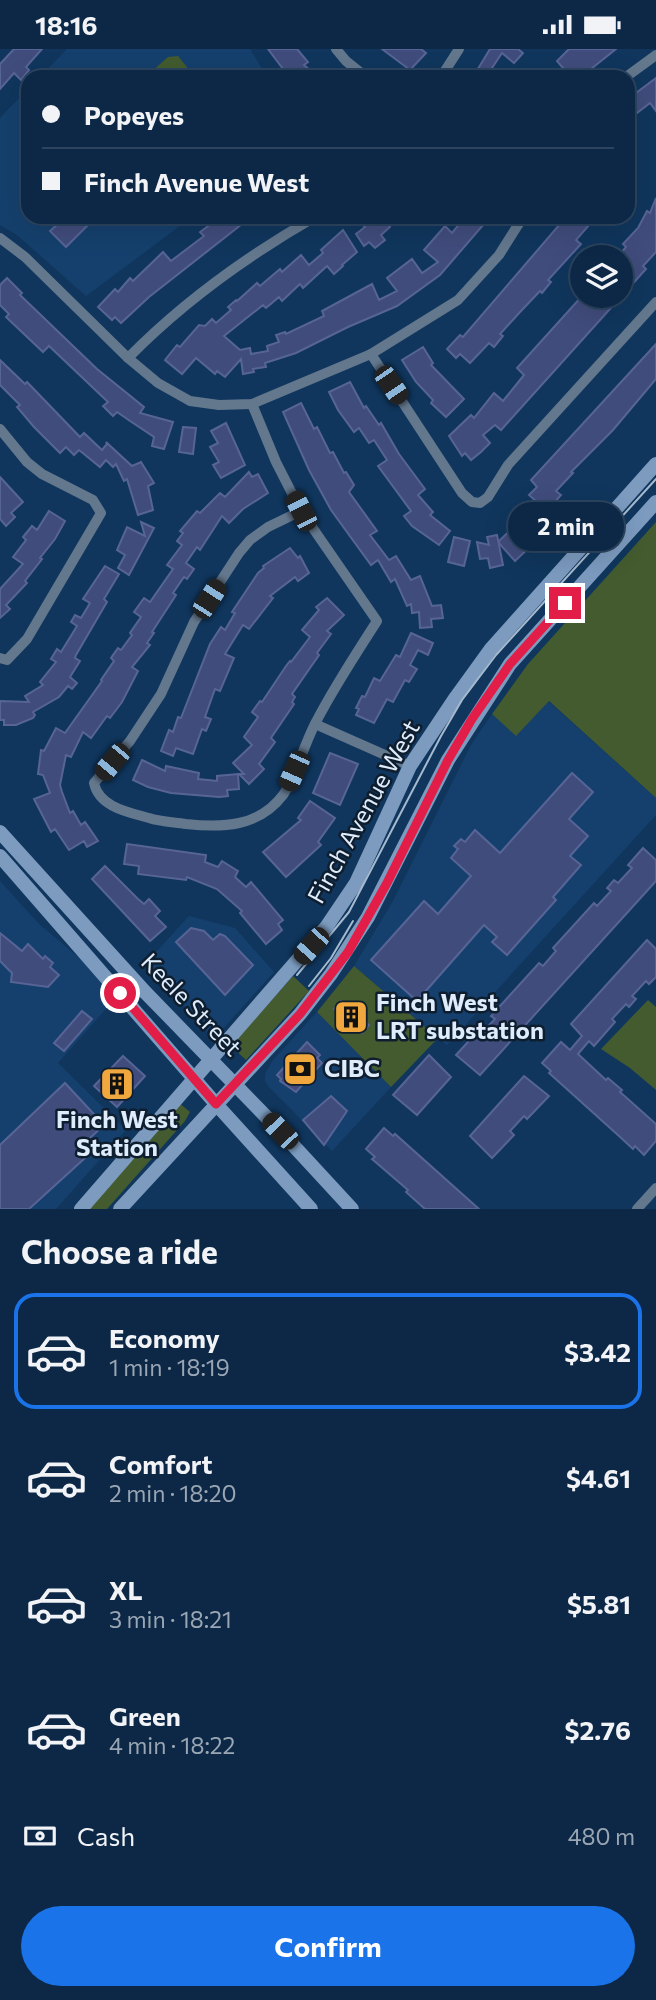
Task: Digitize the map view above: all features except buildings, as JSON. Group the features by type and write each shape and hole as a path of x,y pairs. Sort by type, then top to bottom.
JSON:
{"main road":[{"name":"Finch Avenue West","path":"81,1209 311,946 340,908 365,864 411,766 456,697 490,650 656,464"},
{"name":"Finch Avenue West","path":"120,1209 300,1014 348,952 387,883 448,760 510,664 656,502"},
{"name":"Keele Street","path":"0,832 145,992 236,1084 352,1209"},
{"name":"Keele Street","path":"0,856 311,1209"}],"street":[{"path":"336,49 357,70"},
{"path":"446,70 459,49"},
{"path":"635,70 656,55"},
{"path":"128,358 164,322 237,266 303,224"},
{"path":"0,238 25,257 128,358 158,383 190,401 219,405 252,404 371,354 458,300 499,255 519,224"},
{"path":"371,354 462,493 472,502 480,503 488,497 508,465 656,302"},
{"path":"252,404 276,462 301,511 377,621 315,724 284,795 251,821 230,826 157,821 103,801 96,793 94,783 130,741 161,694 194,622 239,553 250,540 268,527 301,511"},
{"path":"0,429 27,462 42,474 93,499 101,513 27,639 7,660 0,658"},
{"path":"315,724 411,766"},
{"path":"638,1209 656,1188"}],"shaded area":[{"path":"67,49 250,49 263,70 47,70"},
{"path":"21,96 21,224 183,224 86,296 17,235 0,225 0,118"},
{"path":"548,701 656,798 656,815 447,1045 354,966 393,901 471,745 492,714 516,735"},
{"path":"0,881 38,923 120,993 58,1063 126,1130 56,1209 0,1209"},
{"path":"189,916 235,928 274,972 215,1035 209,1034 146,963"},
{"path":"317,1012 391,1087 332,1151 265,1081 265,1074 273,1060"}],"green space":[{"path":"178,56 189,70 153,70 168,57"},
{"path":"656,522 656,798 549,701 516,736 492,714 528,664"},
{"path":"354,966 438,1038 391,1087 317,1012"},
{"path":"293,976 309,991 246,1060 231,1046"},
{"path":"648,1000 656,1007 656,1090 601,1049"},
{"path":"178,1102 190,1112 185,1121 107,1209 87,1209"}],"tram line":[{"path":"297,975 349,912 462,700 496,655 656,479"},
{"path":"309,986 331,958 353,921"}],"place":[{"name":"Finch West LRT substation","path":"351,1017"},
{"name":"CIBC","path":"300,1069"},
{"name":"Finch West Station","path":"117,1084"}],"route":[{"path":"120,993 216,1104 300,1014 348,952 472,719 510,664 565,603"}]}
